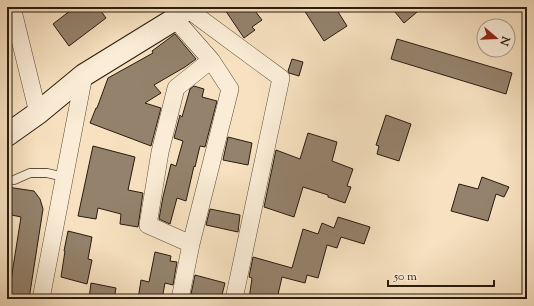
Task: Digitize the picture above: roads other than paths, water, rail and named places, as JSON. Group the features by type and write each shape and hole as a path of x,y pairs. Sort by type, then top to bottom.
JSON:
{"main road":[{"path":"7,135 38,113 84,75 183,11"}],"street":[{"path":"12,7 38,113"},
{"path":"180,299 191,244 230,90 183,11"},
{"path":"183,11 281,78 234,299"},
{"path":"191,244 148,225 160,152 176,88 211,60"},
{"path":"41,299 84,75"}],"lane":[{"path":"14,180 30,173 64,177"}]}
